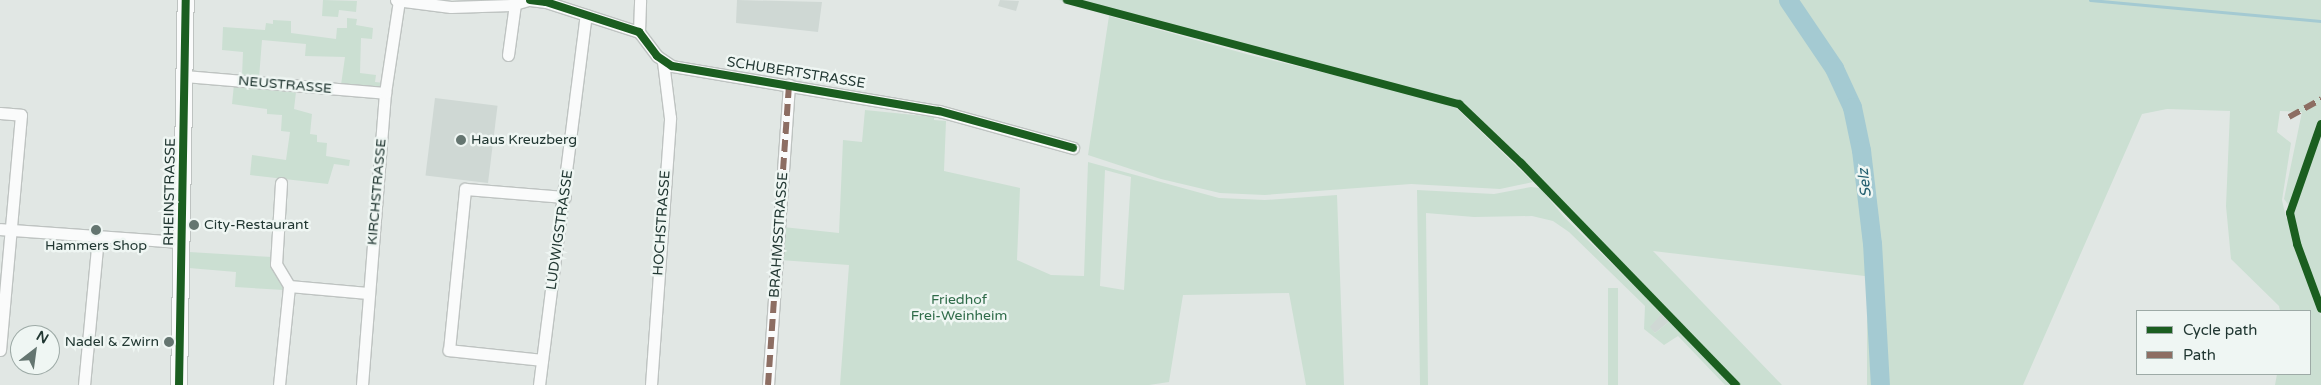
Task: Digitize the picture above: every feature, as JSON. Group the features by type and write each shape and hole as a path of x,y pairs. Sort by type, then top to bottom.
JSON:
{"street":[{"name":"RHEINSTRASSE","path":"179,385 186,0"},
{"path":"398,0 451,7 515,4 529,0 586,15 639,32 664,62"},
{"name":"KIRCHSTRASSE","path":"362,385 385,93 398,0"},
{"path":"639,32 640,0"},
{"path":"508,55 515,4"},
{"name":"LUDWIGSTRASSE","path":"539,385 565,197 586,15"},
{"name":"SCHUBERTSTRASSE","path":"664,62 939,111 1073,148"},
{"name":"HOCHSTRASSE","path":"651,385 670,118 664,62"},
{"name":"NEUSTRASSE","path":"184,76 385,93"},
{"name":"BRAHMSSTRASSE","path":"768,385 789,85"},
{"path":"0,114 21,115 6,229 0,350"},
{"path":"279,385 289,286 276,264 281,183"},
{"path":"542,360 449,350 465,189 565,197"},
{"path":"6,229 182,242"},
{"path":"84,385 98,236"},
{"path":"289,286 368,293"}],"shaded area":[{"path":"737,0 822,2 818,32 736,23"},
{"path":"1000,0 1019,1 1016,11 998,6"},
{"name":"Haus Kreuzberg","path":"435,98 498,106 488,183 425,175"},
{"path":"1662,313 1670,321 1655,333 1649,327"}],"green space":[{"path":"323,0 357,1 356,12 339,10 338,17 322,16"},
{"path":"1059,0 2321,0 2321,120 2316,125 2290,207 2284,199 2302,112 2280,111 2277,132 2291,143 2282,200 2286,218 2290,220 2295,244 2321,316 2321,385 2275,385 2277,375 2311,375 2311,310 2280,310 2279,306 2231,259 2226,206 2230,111 2167,109 2142,114 2023,385 1867,385 1867,321 1873,277 1653,251 1782,385 1736,385 1557,201 1452,102"},
{"path":"1109,16 1250,55 1451,103 1533,182 1500,189 1411,184 1265,195 1220,193 1161,179 1088,155"},
{"path":"347,18 357,19 356,25 373,28 372,39 361,38 360,73 376,75 375,82 384,83 383,89 341,85 345,57 305,56 306,44 262,40 259,78 242,76 243,52 222,50 223,27 265,30 266,23 273,24 273,20 291,21 291,33 336,39 337,28 347,28"},
{"path":"234,84 296,92 294,109 312,114 310,134 317,135 317,142 327,143 326,156 350,160 349,166 334,164 328,184 250,175 252,155 286,160 290,132 281,131 282,115 267,114 267,109 232,104"},
{"name":"Friedhof Frei-Weinheim","path":"865,110 934,117 934,120 946,121 944,171 1020,188 1017,260 1051,275 1084,276 1088,162 1219,198 1265,200 1337,195 1344,385 1306,385 1289,293 1183,295 1169,382 1149,385 840,385 849,265 780,260 783,227 839,233 843,140 862,142","holes":["1105,170 1131,177 1124,290 1100,286"]},
{"path":"2321,125 2321,304 2299,244 2292,213"},
{"path":"1531,187 1540,188 1564,217 1662,313 1650,327 1655,333 1670,321 1733,385 1725,385 1678,336 1664,345 1644,329 1645,306 1569,232 1553,221 1532,216 1474,217 1426,213 1428,385 1420,385 1417,190 1494,194"},
{"path":"189,252 272,257 274,272 284,290 235,287 236,272 189,268"},
{"path":"1608,288 1618,288 1618,385 1608,385"}],"waterway":[{"name":"Selz","path":"1788,0 1834,68 1852,107 1861,150 1872,243 1880,385"},
{"path":"2090,0 2321,21"}],"marked path":[{"path":"768,385 789,85"},
{"path":"2289,117 2321,99"}],"cycle path":[{"path":"179,385 186,0"},
{"path":"530,0 546,2 639,32 657,56 672,66 939,111 1073,148"},
{"path":"1067,0 1459,104 1521,163 1736,385"},
{"path":"2321,124 2290,213 2297,244 2321,309"}],"place":[{"name":"Haus Kreuzberg","path":"461,140"},
{"name":"City-Restaurant","path":"194,225"},
{"name":"Hammers Shop","path":"96,230"},
{"name":"Nadel & Zwirn","path":"169,342"}]}
